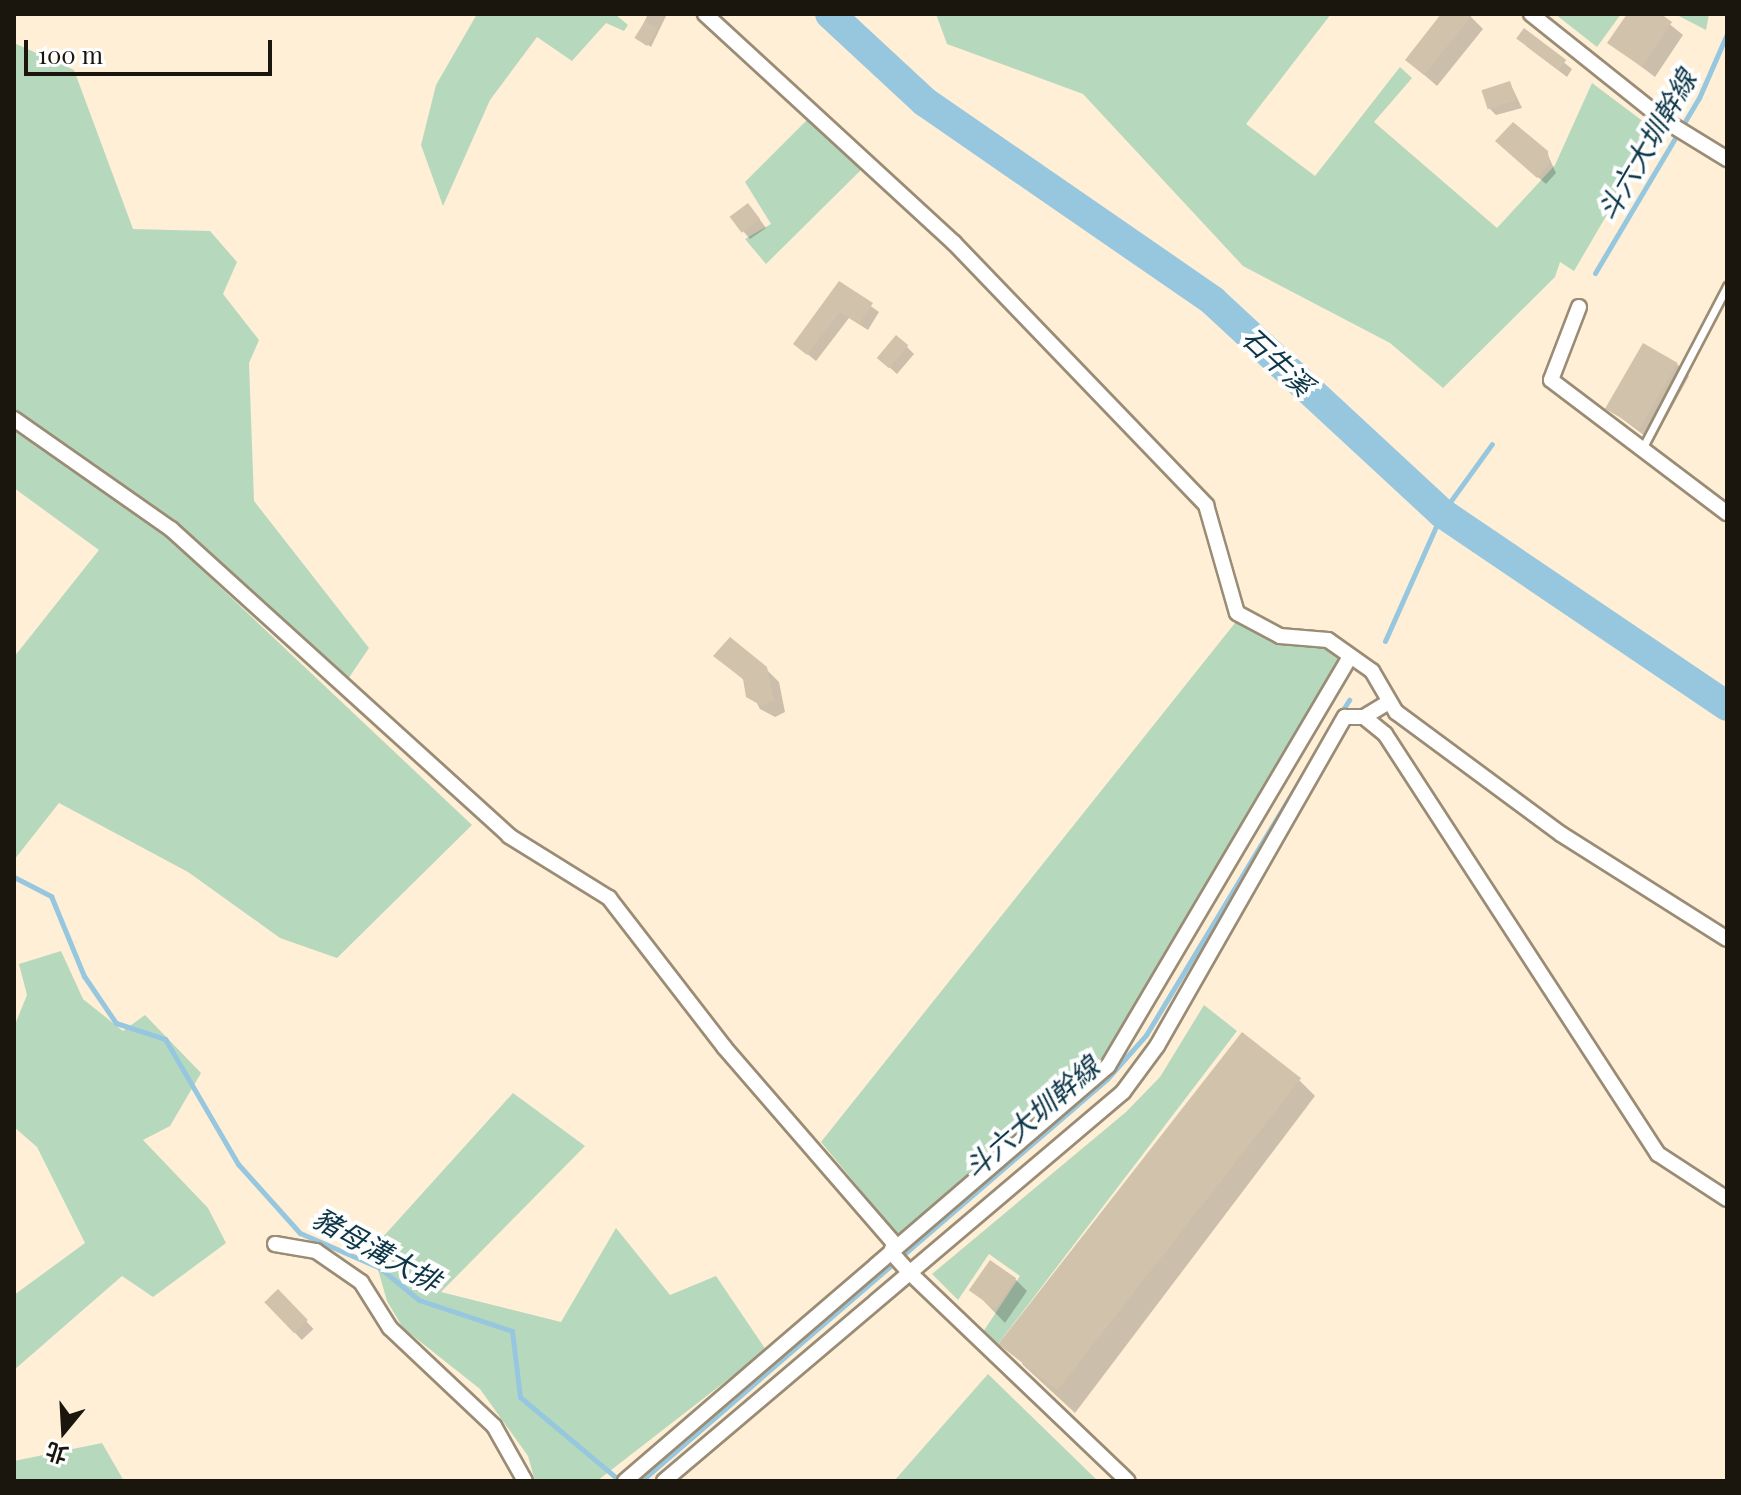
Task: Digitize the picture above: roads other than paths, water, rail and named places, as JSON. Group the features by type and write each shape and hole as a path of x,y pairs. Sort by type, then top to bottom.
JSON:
{"street":[{"path":"705,14 995,282 1206,505 1237,613 1280,636 1328,640 1372,671 1384,699 1561,834 1727,939"},
{"path":"1531,14 1665,121 1727,159"},
{"path":"1579,307 1551,380 1727,513"},
{"path":"14,419 171,529 509,836 609,898 724,1047 894,1243 891,1252"},
{"path":"629,1476 1108,1066 1350,657"},
{"path":"1364,717 1384,699"},
{"path":"664,1481 1123,1092 1157,1046 1345,717 1364,717 1385,734 1658,1154 1727,1199"},
{"path":"275,1244 316,1251 361,1282 390,1328 494,1426 525,1481"},
{"path":"891,1252 1128,1481"}],"lane":[{"path":"1643,447 1727,286"}],"waterway":[{"name":"石牛溪","path":"830,14 925,102 1213,301 1442,513 1727,706"},
{"name":"斗六大圳幹線","path":"1595,273 1699,98 1727,34"},
{"name":"斗六大圳幹線","path":"1385,641 1442,513 1492,444"},
{"name":"斗六大圳幹線","path":"1340,714 1349,700"},
{"name":"斗六大圳幹線","path":"641,1481 1107,1079 1146,1035 1312,760"},
{"name":"豬母溝大排","path":"14,877 51,896 84,976 116,1023 165,1039 238,1164 300,1233 380,1268 419,1300 512,1331 520,1397 620,1481"}]}
